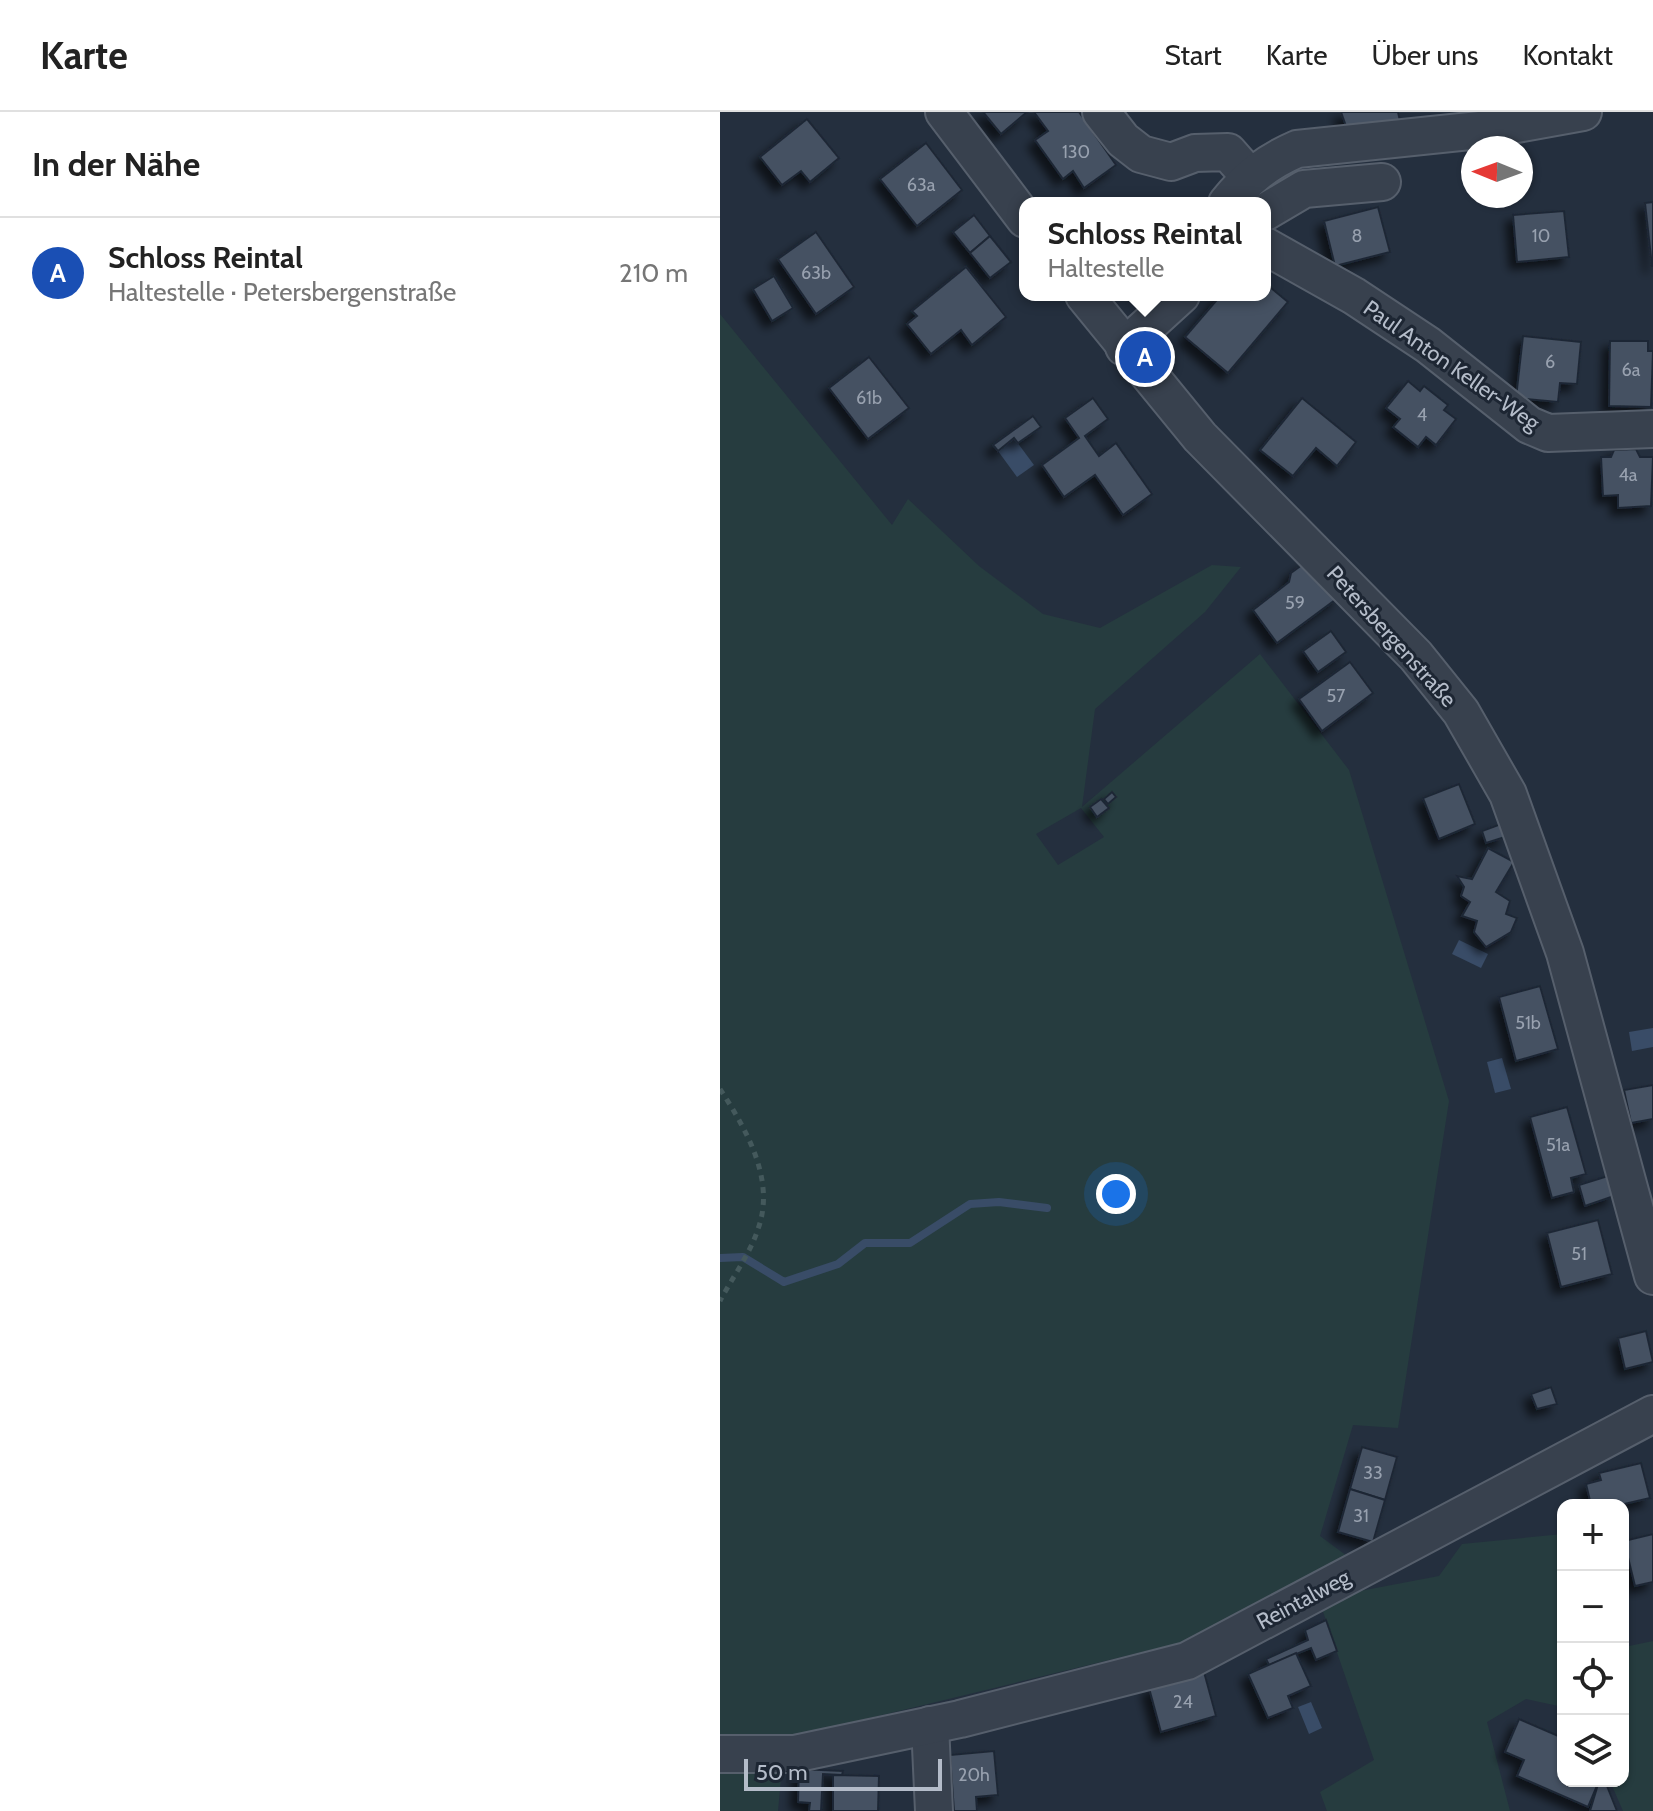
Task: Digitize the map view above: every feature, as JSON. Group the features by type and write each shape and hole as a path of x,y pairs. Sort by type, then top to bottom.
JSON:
{"street":[{"path":"944,112 1019,211"},
{"path":"1101,112 1123,140 1141,154 1171,162 1195,153 1228,152 1238,190 1273,160 1297,149 1489,129 1583,112"},
{"path":"1271,208 1304,189 1365,190"},
{"name":"Paul Anton Keller-Weg","path":"1271,249 1354,296 1428,345 1529,425 1548,433 1653,429"},
{"name":"Petersbergenstraße","path":"1089,301 1200,437 1416,656 1461,712 1508,794 1565,953 1653,1276"},
{"path":"1119,341 1150,301"},
{"path":"1119,341 1173,301"},
{"name":"Reintalweg","path":"720,1754 794,1754 930,1725 1187,1661 1653,1414"},
{"path":"930,1725 934,1811"}],"path":[{"path":"720,1089 751,1139 764,1189 759,1228 720,1301"}],"green space":[{"path":"720,314 892,525 908,499 979,566 1043,614 1100,628 1212,565 1241,567 1205,612 1095,709 1082,807 1260,654 1349,770 1449,1101 1398,1428 1353,1425 1320,1536 1347,1556 1339,1595 1439,1576 1462,1544 1557,1535 1557,1706 1526,1699 1487,1722 1510,1811 1327,1811 1320,1792 1374,1760 1319,1600 1213,1635 791,1737 720,1737","holes":["1081,808 1104,837 1058,865 1036,834"]},
{"path":"1653,1641 1653,1811 1623,1811 1613,1787 1629,1787 1629,1646"},
{"path":"720,1766 782,1767 778,1811 720,1811"}],"water":[{"path":"1014,438 1034,465 1017,477 998,451"},
{"path":"1459,940 1488,954 1481,968 1452,954"},
{"path":"1653,1028 1653,1047 1632,1051 1629,1032"},
{"path":"1502,1058 1511,1089 1495,1093 1487,1062"},
{"path":"1311,1702 1322,1728 1309,1734 1298,1707"}],"building":[{"path":"983,112 1027,112 1001,134"},
{"path":"1034,112 1079,112 1116,165 1084,188 1073,171 1063,179 1035,140 1048,131"},
{"path":"1341,112 1398,112 1402,130 1347,129"},
{"path":"807,119 839,158 810,182 801,171 782,185 760,157"},
{"path":"926,143 962,190 917,226 880,179"},
{"path":"1653,202 1653,266 1652,266 1645,203"},
{"path":"1378,207 1390,252 1335,266 1324,221"},
{"path":"1564,211 1569,257 1517,262 1513,215"},
{"path":"974,215 990,236 970,253 953,232"},
{"path":"816,232 854,287 816,314 778,259"},
{"path":"990,236 1011,262 990,278 970,253"},
{"path":"966,267 1006,317 972,345 961,330 931,354 907,324 917,316 912,311"},
{"path":"774,276 793,308 772,321 753,289"},
{"path":"1271,288 1288,302 1228,373 1185,337 1216,301 1271,301"},
{"path":"1523,336 1581,342 1577,384 1560,383 1558,402 1516,398"},
{"path":"1610,341 1648,341 1648,351 1653,351 1651,407 1609,406"},
{"path":"869,357 909,408 868,439 829,388"},
{"path":"1408,381 1420,391 1424,386 1448,405 1444,410 1456,419 1436,445 1426,437 1418,447 1393,427 1400,419 1386,408"},
{"path":"1093,398 1108,419 1085,436 1099,456 1116,443 1152,494 1123,515 1095,475 1064,497 1042,465 1079,438 1065,418"},
{"path":"1302,398 1356,442 1337,466 1316,448 1293,476 1260,450"},
{"path":"1033,416 1041,427 1018,443 1014,438 998,451 993,445"},
{"path":"1636,449 1640,457 1653,457 1651,506 1618,508 1618,495 1603,496 1601,457 1611,457 1614,450"},
{"path":"1306,562 1339,597 1277,643 1253,610 1289,582 1291,573"},
{"path":"1331,631 1346,652 1318,672 1303,651"},
{"path":"1350,662 1373,693 1322,731 1299,699"},
{"path":"1459,784 1475,824 1439,839 1423,798"},
{"path":"1112,792 1116,797 1108,804 1104,799"},
{"path":"1101,799 1109,808 1097,817 1090,807"},
{"path":"1501,824 1505,837 1486,843 1482,831"},
{"path":"1488,848 1514,862 1496,892 1510,901 1506,914 1517,918 1511,932 1486,947 1474,932 1477,921 1462,916 1470,902 1461,896 1464,887 1457,876 1472,879"},
{"path":"1540,986 1558,1049 1516,1061 1499,997"},
{"path":"1653,1085 1653,1119 1631,1123 1624,1090"},
{"path":"1567,1107 1586,1174 1571,1178 1574,1192 1552,1198 1530,1117"},
{"path":"1608,1176 1614,1196 1585,1206 1579,1185"},
{"path":"1598,1220 1612,1274 1561,1287 1547,1233"},
{"path":"1646,1331 1653,1362 1625,1369 1618,1338"},
{"path":"1551,1387 1557,1404 1537,1409 1531,1394"},
{"path":"1362,1447 1397,1457 1385,1500 1350,1489"},
{"path":"1641,1463 1650,1498 1629,1503 1629,1499 1590,1499 1586,1484 1601,1480 1599,1473"},
{"path":"1350,1489 1385,1500 1373,1542 1338,1532"},
{"path":"1653,1534 1653,1582 1635,1586 1629,1561 1629,1540"},
{"path":"1326,1620 1337,1651 1316,1660 1311,1648 1269,1665 1266,1659 1308,1640 1305,1630"},
{"path":"1296,1653 1311,1686 1288,1696 1293,1708 1268,1718 1248,1674"},
{"path":"1204,1672 1216,1716 1161,1732 1149,1688"},
{"path":"1519,1719 1557,1735 1557,1787 1596,1787 1588,1807 1517,1776 1524,1760 1505,1752"},
{"path":"994,1751 998,1795 976,1797 977,1811 954,1811 950,1755"},
{"path":"799,1769 843,1771 842,1775 823,1774 821,1811 809,1811 810,1803 798,1802"},
{"path":"833,1775 879,1776 878,1811 833,1811"},
{"path":"1597,1787 1607,1787 1617,1811 1590,1811"}],"waterway":[{"path":"720,1258 743,1257 784,1282 838,1264 865,1243 910,1243 970,1204 999,1202 1047,1208"}],"place":[{"name":"Schloss Reintal","path":"1145,357"}]}
